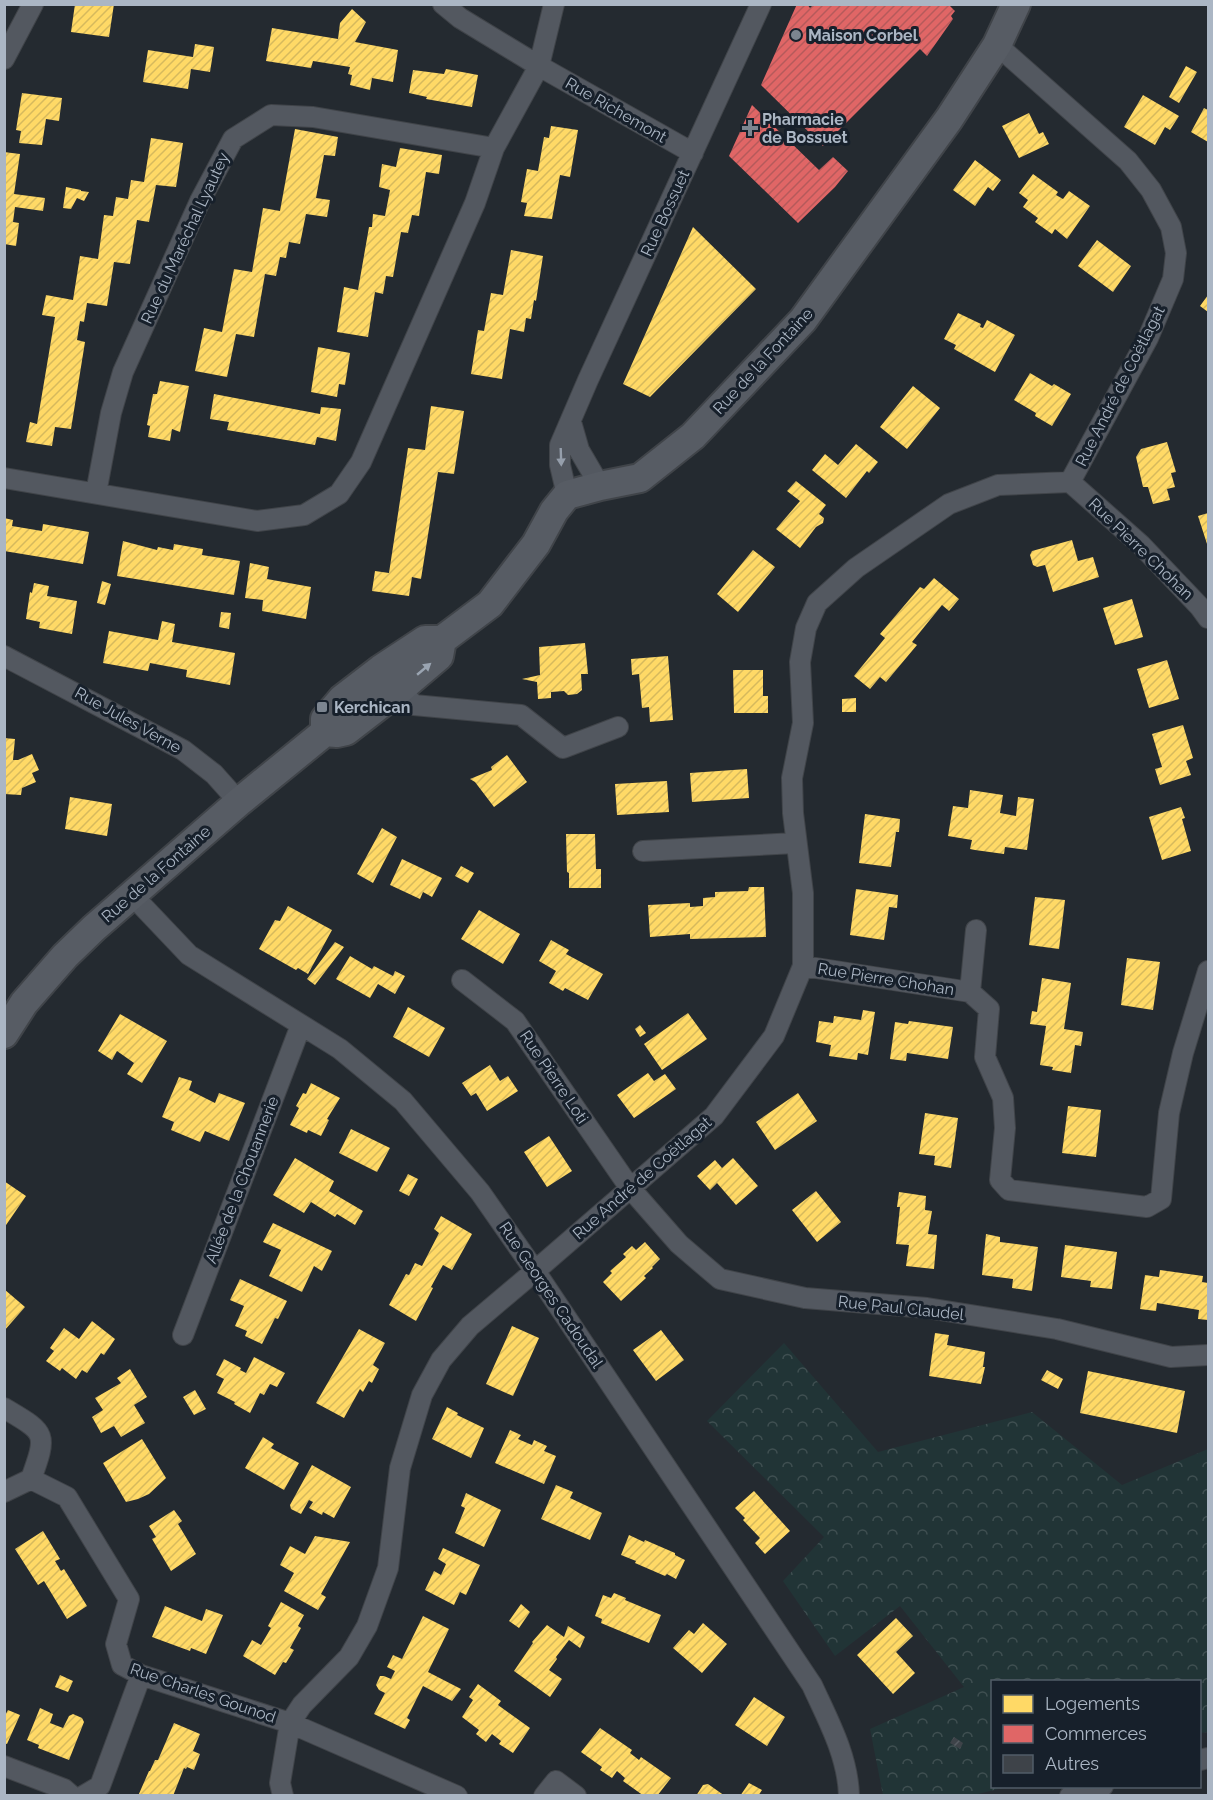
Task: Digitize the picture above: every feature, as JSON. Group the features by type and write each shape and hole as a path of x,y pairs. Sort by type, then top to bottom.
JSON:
{"main road":[{"name":"Rue de la Fontaine","path":"4,1034 24,1003 65,956 239,802 325,732 325,719 328,713 342,699 390,680 425,640 442,639 490,604 536,544 554,511 567,495 640,478 693,436 803,320 949,119 997,45 1009,8"}],"street":[{"path":"4,59 33,4"},
{"name":"Rue Richemont","path":"443,4 460,18 539,66 693,153"},
{"path":"4,478 257,521 304,515 339,494 366,452 475,203 494,148 539,66 554,4"},
{"name":"Rue Bossuet","path":"567,495 560,465 560,445 761,4"},
{"name":"Rue André de Coëtlagat","path":"290,1723 302,1705 349,1657 367,1626 388,1568 400,1468 422,1395 441,1360 470,1326 714,1116 774,1036 803,966 803,893 793,813 792,778 803,723 800,662 806,628 818,603 856,568 949,504 998,485 1070,482 1148,338 1173,279 1176,253 1171,226 1151,190 1128,161 997,45"},
{"name":"Rue du Maréchal Lyautey","path":"96,493 111,414 123,372 200,201 232,139 271,115 313,117 494,148"},
{"path":"571,422 579,450 600,486"},
{"name":"Rue Pierre Chohan","path":"1070,482 1141,544 1209,618"},
{"name":"Rue Jules Verne","path":"4,656 183,750 214,774 239,802"},
{"path":"390,680 414,705 521,715 563,748 618,727"},
{"path":"643,851 796,843"},
{"name":"Rue Georges Cadoudal","path":"132,895 189,956 340,1049 403,1101 480,1192 536,1271 812,1685 838,1743 848,1780 849,1796"},
{"name":"Rue Pierre Chohan","path":"970,992 976,930"},
{"name":"Rue Pierre Chohan","path":"803,966 970,992 989,1009 986,1057 1003,1098 1005,1128 1000,1180 1009,1190 1147,1207 1161,1199 1169,1113 1183,1053 1209,971"},
{"name":"Rue Pierre Loti","path":"462,980 515,1021 630,1188"},
{"name":"Allée de la Chouannerie","path":"183,1335 301,1025"},
{"name":"Rue Paul Claudel","path":"630,1188 679,1244 720,1279 805,1298 927,1308 1057,1329 1171,1357 1209,1355"},
{"path":"4,1408 34,1426 41,1438 41,1452 31,1479 4,1492"},
{"name":"Rue Charles Gounod","path":"31,1479 67,1497 129,1599 116,1644 122,1665 141,1675 290,1723 457,1796"},
{"path":"83,1796 100,1786 141,1675"},
{"path":"283,1796 280,1783 290,1723"},
{"path":"4,1766 64,1789 72,1796"},
{"path":"544,1796 556,1781 576,1796"},
{"path":"1070,1796 1096,1788"}],"green space":[{"path":"784,1343 878,1452 1032,1412 1122,1485 1208,1449 1208,1732 1201,1733 1201,1680 991,1680 991,1788 1002,1788 974,1795 883,1795 870,1729 964,1687 900,1606 835,1656 783,1581 824,1537 707,1421"}],"building: Logements":[{"path":"75,4 114,4 109,37 71,32"},
{"path":"352,9 366,22 355,42 398,50 393,82 372,78 370,90 350,85 352,75 348,74 350,67 313,61 311,68 266,61 272,28 338,39 340,23"},
{"path":"195,44 214,47 210,72 191,69 188,89 143,82 148,50 193,57"},
{"path":"1186,66 1197,72 1179,103 1169,97"},
{"path":"446,69 478,75 472,107 426,99 427,97 409,93 413,70 444,74"},
{"path":"22,93 62,98 59,121 46,119 42,145 19,143 21,131 16,130"},
{"path":"1143,95 1179,116 1170,130 1165,127 1155,145 1124,127"},
{"path":"1204,108 1208,110 1208,142 1191,132"},
{"path":"1029,113 1039,134 1043,132 1049,144 1019,158 1002,126"},
{"path":"551,126 578,130 570,177 560,175 552,219 524,216 527,203 521,202 527,169 538,171 544,137 549,138"},
{"path":"295,129 338,137 335,156 324,155 316,198 330,200 327,217 306,214 300,244 289,242 286,258 280,257 276,276 265,274 254,337 236,334 227,377 195,371 204,328 222,332 234,269 252,272 263,208 280,211"},
{"path":"151,138 183,143 176,187 156,185 149,222 137,220 130,264 114,262 107,306 87,303 84,322 80,321 77,340 85,342 71,429 55,427 52,446 26,442 30,422 37,424 55,317 42,315 46,295 73,300 80,256 98,259 104,215 113,216 116,197 128,199 131,180 144,182"},
{"path":"400,148 442,155 439,174 426,172 419,216 412,215 408,233 401,232 393,277 386,276 383,294 375,292 368,337 337,332 344,287 358,290 373,214 385,216 390,190 379,187 382,164 396,167"},
{"path":"4,152 20,154 14,194 45,198 43,211 15,207 13,222 19,223 16,246 4,244"},
{"path":"975,160 1001,180 993,191 988,187 975,206 953,190"},
{"path":"1033,174 1058,192 1056,195 1063,199 1069,191 1090,206 1067,239 1055,229 1052,234 1035,222 1038,218 1023,207 1028,200 1019,193"},
{"path":"66,187 89,192 84,201 77,198 71,209 63,208"},
{"path":"693,227 756,289 650,397 623,384"},
{"path":"1097,240 1131,266 1113,292 1078,266"},
{"path":"511,250 543,256 531,319 526,318 524,332 510,329 502,379 471,374 478,330 484,331 491,293 503,295"},
{"path":"1208,295 1208,312 1200,306"},
{"path":"958,313 981,324 980,327 983,328 987,320 1015,335 995,372 954,349 956,345 944,339"},
{"path":"318,347 350,353 345,385 339,384 337,397 311,392"},
{"path":"1030,373 1071,394 1052,426 1014,400"},
{"path":"160,381 189,386 180,432 172,429 170,441 148,437 150,426 147,425 153,394 157,394"},
{"path":"913,386 940,408 907,449 880,427"},
{"path":"214,394 320,414 321,407 341,409 336,441 317,437 315,445 227,430 229,422 210,419"},
{"path":"431,406 464,411 454,474 438,472 421,579 412,577 409,596 372,591 375,571 389,573 408,448 425,450"},
{"path":"1167,442 1176,472 1171,473 1175,487 1167,489 1170,500 1153,504 1148,487 1143,487 1136,457 1141,449"},
{"path":"856,444 878,462 869,473 867,471 846,498 812,470 825,454 838,465"},
{"path":"796,481 826,505 819,514 824,518 823,523 816,527 800,548 776,529 800,501 787,491"},
{"path":"1208,513 1208,547 1198,516"},
{"path":"4,518 13,520 12,526 42,531 43,524 89,532 83,564 4,551"},
{"path":"1072,540 1078,561 1093,557 1099,577 1053,592 1045,565 1037,567 1033,565 1030,555 1032,551"},
{"path":"123,541 157,550 158,547 173,550 174,544 203,549 202,555 240,561 234,595 117,576"},
{"path":"753,550 775,567 738,612 717,594"},
{"path":"250,563 269,567 267,579 311,587 306,619 262,611 263,600 245,598"},
{"path":"934,578 959,599 949,611 942,605 912,642 917,645 886,682 880,677 870,689 854,676 885,638 880,634 920,587 924,589"},
{"path":"102,581 111,584 105,605 97,603"},
{"path":"34,583 49,586 47,596 77,601 72,634 39,628 40,622 26,619 30,592 32,593"},
{"path":"1132,599 1143,637 1115,645 1103,608"},
{"path":"221,612 231,613 229,629 219,627"},
{"path":"162,621 175,624 172,642 235,653 230,685 186,677 187,670 150,663 148,671 103,663 109,631 158,640"},
{"path":"585,643 588,674 581,674 582,690 577,694 568,695 564,691 551,692 551,698 538,699 537,682 522,679 540,675 539,647"},
{"path":"668,656 673,720 650,722 649,707 642,708 639,674 632,675 631,659"},
{"path":"1167,660 1179,699 1149,708 1137,669"},
{"path":"733,670 763,670 763,696 768,696 768,713 734,713"},
{"path":"856,698 856,712 842,712 842,699"},
{"path":"1183,725 1193,758 1186,761 1191,775 1160,785 1155,769 1162,767 1152,734"},
{"path":"4,738 15,739 13,760 32,754 39,770 32,773 36,782 22,788 21,795 4,794"},
{"path":"507,755 527,782 494,807 475,782 470,779 492,770 491,767"},
{"path":"747,769 749,798 692,802 690,773"},
{"path":"667,781 669,812 617,815 615,784"},
{"path":"970,790 1003,795 1000,813 1016,816 1018,797 1034,799 1027,850 1005,847 1004,854 975,850 970,849 972,840 948,836 953,806 968,808"},
{"path":"70,797 112,804 107,836 65,829"},
{"path":"1181,807 1191,851 1162,860 1149,817"},
{"path":"865,814 900,819 891,867 859,863"},
{"path":"382,828 397,837 373,883 357,874"},
{"path":"566,834 595,834 596,869 601,869 601,888 569,888"},
{"path":"402,859 442,878 432,897 423,892 420,899 390,885"},
{"path":"461,866 474,873 468,883 455,876"},
{"path":"749,887 764,887 766,937 690,939 690,934 650,937 648,905 690,903 690,907 703,906 703,898 715,897 715,892 748,891"},
{"path":"856,889 898,895 897,908 889,907 884,940 850,935"},
{"path":"1035,897 1065,900 1059,949 1029,945"},
{"path":"288,906 332,930 308,974 298,968 296,970 259,949 275,920 280,921"},
{"path":"479,910 520,934 503,964 461,939"},
{"path":"551,940 569,950 566,954 603,974 588,1000 565,988 563,991 549,983 556,971 539,961"},
{"path":"335,942 344,947 315,985 307,979"},
{"path":"350,956 372,969 374,966 393,976 395,971 405,976 395,994 378,984 370,998 336,979"},
{"path":"1127,958 1160,962 1153,1010 1121,1005"},
{"path":"1042,978 1071,983 1064,1029 1083,1032 1081,1046 1075,1045 1071,1073 1052,1070 1053,1067 1040,1065 1046,1026 1030,1024 1032,1011 1037,1012"},
{"path":"408,1007 445,1028 429,1057 393,1037"},
{"path":"863,1010 875,1012 868,1055 858,1053 857,1060 829,1056 831,1045 816,1042 819,1021 833,1023 834,1016 861,1020"},
{"path":"688,1013 707,1039 662,1070 644,1044"},
{"path":"120,1014 167,1041 142,1083 127,1074 134,1063 117,1051 112,1060 98,1051"},
{"path":"909,1021 953,1027 948,1059 907,1053 906,1061 890,1059 895,1022 908,1024"},
{"path":"640,1025 646,1033 640,1037 635,1029"},
{"path":"490,1065 500,1081 508,1076 518,1091 487,1111 476,1093 471,1096 462,1083"},
{"path":"648,1073 654,1081 665,1074 676,1089 634,1118 617,1095"},
{"path":"179,1077 192,1081 189,1090 215,1103 219,1093 245,1103 229,1141 205,1131 200,1142 171,1130 174,1122 162,1117"},
{"path":"311,1083 340,1098 327,1119 329,1120 321,1136 308,1130 307,1133 290,1125 299,1108 296,1106 303,1093 306,1094"},
{"path":"798,1093 817,1121 775,1150 756,1122"},
{"path":"1068,1106 1101,1110 1096,1157 1062,1153"},
{"path":"925,1113 958,1118 951,1168 934,1165 935,1156 919,1154"},
{"path":"351,1129 390,1148 377,1172 339,1153"},
{"path":"549,1136 572,1171 547,1187 524,1152"},
{"path":"295,1158 334,1181 329,1191 363,1211 355,1225 337,1214 335,1217 311,1202 304,1213 273,1195"},
{"path":"733,1158 758,1186 736,1205 717,1183 710,1190 697,1176 715,1160 722,1168"},
{"path":"408,1174 418,1179 409,1196 399,1191"},
{"path":"4,1181 26,1196 4,1228"},
{"path":"816,1191 841,1222 817,1242 792,1210"},
{"path":"899,1192 926,1196 925,1210 932,1211 928,1234 937,1235 934,1269 906,1266 909,1245 896,1244 900,1207 897,1207"},
{"path":"441,1216 472,1234 452,1270 443,1265 416,1321 389,1305 406,1274 409,1275 415,1263 422,1266 439,1233 434,1229"},
{"path":"273,1223 332,1251 322,1271 314,1266 302,1292 269,1276 281,1250 263,1242"},
{"path":"986,1234 1000,1237 1000,1242 1038,1247 1032,1291 1012,1288 1013,1279 982,1275"},
{"path":"645,1242 660,1259 644,1276 646,1278 621,1301 603,1282 612,1273 610,1271 626,1257 623,1254 632,1246 636,1250"},
{"path":"1065,1245 1117,1252 1112,1289 1090,1287 1091,1281 1061,1277"},
{"path":"1160,1270 1203,1276 1202,1282 1208,1283 1208,1320 1198,1319 1199,1310 1157,1303 1156,1311 1140,1309 1145,1275 1159,1277"},
{"path":"240,1279 287,1301 278,1319 275,1318 262,1344 245,1336 247,1331 235,1326 244,1306 230,1300"},
{"path":"4,1289 25,1307 4,1331"},
{"path":"92,1321 115,1339 104,1355 101,1353 87,1373 82,1370 76,1379 62,1368 60,1371 46,1361 54,1351 50,1348 64,1328 79,1339"},
{"path":"512,1326 539,1338 513,1396 486,1384"},
{"path":"359,1329 385,1343 373,1365 379,1369 372,1383 369,1381 363,1392 360,1389 344,1418 316,1403"},
{"path":"661,1330 684,1360 656,1381 633,1350"},
{"path":"935,1333 949,1335 947,1345 985,1352 983,1367 985,1367 981,1384 929,1376"},
{"path":"254,1357 285,1373 277,1387 270,1384 264,1395 260,1393 250,1413 217,1393 224,1379 216,1375 224,1359 246,1373"},
{"path":"130,1369 147,1397 134,1405 145,1423 121,1437 114,1426 101,1433 92,1417 103,1410 95,1398 121,1383 117,1378"},
{"path":"1047,1370 1063,1379 1058,1389 1041,1380"},
{"path":"1088,1371 1185,1391 1177,1433 1080,1413"},
{"path":"195,1390 206,1409 194,1415 183,1397"},
{"path":"447,1407 458,1413 457,1415 484,1428 471,1458 432,1439"},
{"path":"510,1430 521,1435 518,1439 532,1445 534,1440 547,1446 544,1451 556,1456 544,1484 495,1463"},
{"path":"263,1437 274,1444 271,1448 299,1463 284,1490 245,1468"},
{"path":"142,1439 166,1478 149,1494 126,1502 103,1463"},
{"path":"312,1465 351,1487 334,1518 309,1508 313,1502 309,1500 301,1514 291,1509 290,1505"},
{"path":"556,1485 573,1492 570,1498 602,1513 590,1540 541,1519"},
{"path":"754,1491 790,1531 765,1554 755,1543 760,1538 735,1508"},
{"path":"466,1493 501,1510 484,1547 455,1533 465,1508 461,1506"},
{"path":"174,1510 182,1521 178,1524 196,1554 171,1571 152,1539 156,1537 149,1526"},
{"path":"43,1531 60,1559 55,1561 61,1571 64,1569 87,1606 67,1619 44,1581 38,1585 15,1549"},
{"path":"629,1535 675,1553 685,1560 676,1579 621,1555"},
{"path":"315,1536 350,1542 321,1594 326,1597 318,1610 284,1591 294,1573 280,1565 290,1546 305,1554"},
{"path":"443,1548 480,1565 466,1595 460,1592 454,1605 425,1590 434,1571 441,1575 446,1564 438,1559"},
{"path":"614,1593 661,1615 649,1643 601,1623 602,1619 595,1616 603,1595 611,1598"},
{"path":"281,1602 304,1615 298,1626 301,1628 290,1648 294,1650 275,1675 243,1656 252,1640 261,1645 271,1628 268,1626"},
{"path":"521,1604 530,1612 519,1628 509,1621"},
{"path":"165,1606 202,1621 206,1609 223,1615 206,1654 191,1648 190,1651 152,1637"},
{"path":"423,1616 449,1629 428,1672 461,1689 452,1701 423,1686 407,1718 410,1720 405,1729 374,1714 385,1693 376,1685 380,1676 391,1679 395,1671 387,1667 393,1655 402,1659"},
{"path":"896,1618 913,1636 896,1652 915,1673 893,1694 857,1655"},
{"path":"703,1623 727,1644 702,1673 673,1648 689,1630 694,1634"},
{"path":"547,1625 564,1637 568,1626 585,1637 580,1648 569,1640 556,1657 557,1659 549,1670 562,1679 550,1697 514,1671 532,1642"},
{"path":"60,1675 73,1681 68,1692 55,1687"},
{"path":"478,1684 501,1701 498,1705 530,1728 513,1753 499,1744 501,1741 492,1734 486,1742 476,1734 479,1730 462,1717 473,1700 469,1697"},
{"path":"754,1697 785,1717 767,1746 735,1725"},
{"path":"40,1708 53,1714 50,1723 63,1728 69,1716 73,1714 82,1718 84,1722 69,1760 38,1748 39,1745 27,1740"},
{"path":"8,1710 20,1715 7,1744 4,1743 4,1717"},
{"path":"174,1723 200,1734 193,1751 200,1754 194,1770 184,1768 173,1796 138,1796 155,1760 158,1760"},
{"path":"600,1728 632,1750 630,1753 639,1760 641,1757 671,1778 657,1796 644,1796 623,1781 625,1778 617,1771 612,1778 600,1770 602,1767 581,1752"},
{"path":"749,1783 762,1790 758,1796 740,1796"},
{"path":"708,1784 725,1796 696,1796 703,1785"}],"building: Commerces":[{"path":"797,4 807,4 810,8 814,4 948,4 955,11 951,16 953,19 927,56 920,49 823,146 761,85"},
{"path":"752,105 819,170 833,157 848,171 798,223 729,156"}],"building: Autres":[{"path":"954,1737 963,1743 960,1749 950,1743"}],"place":[{"name":"Maison Corbel","path":"796,35"},
{"name":"Pharmacie de Bossuet","path":"750,128"},
{"name":"Kerchican","path":"322,707"}]}
